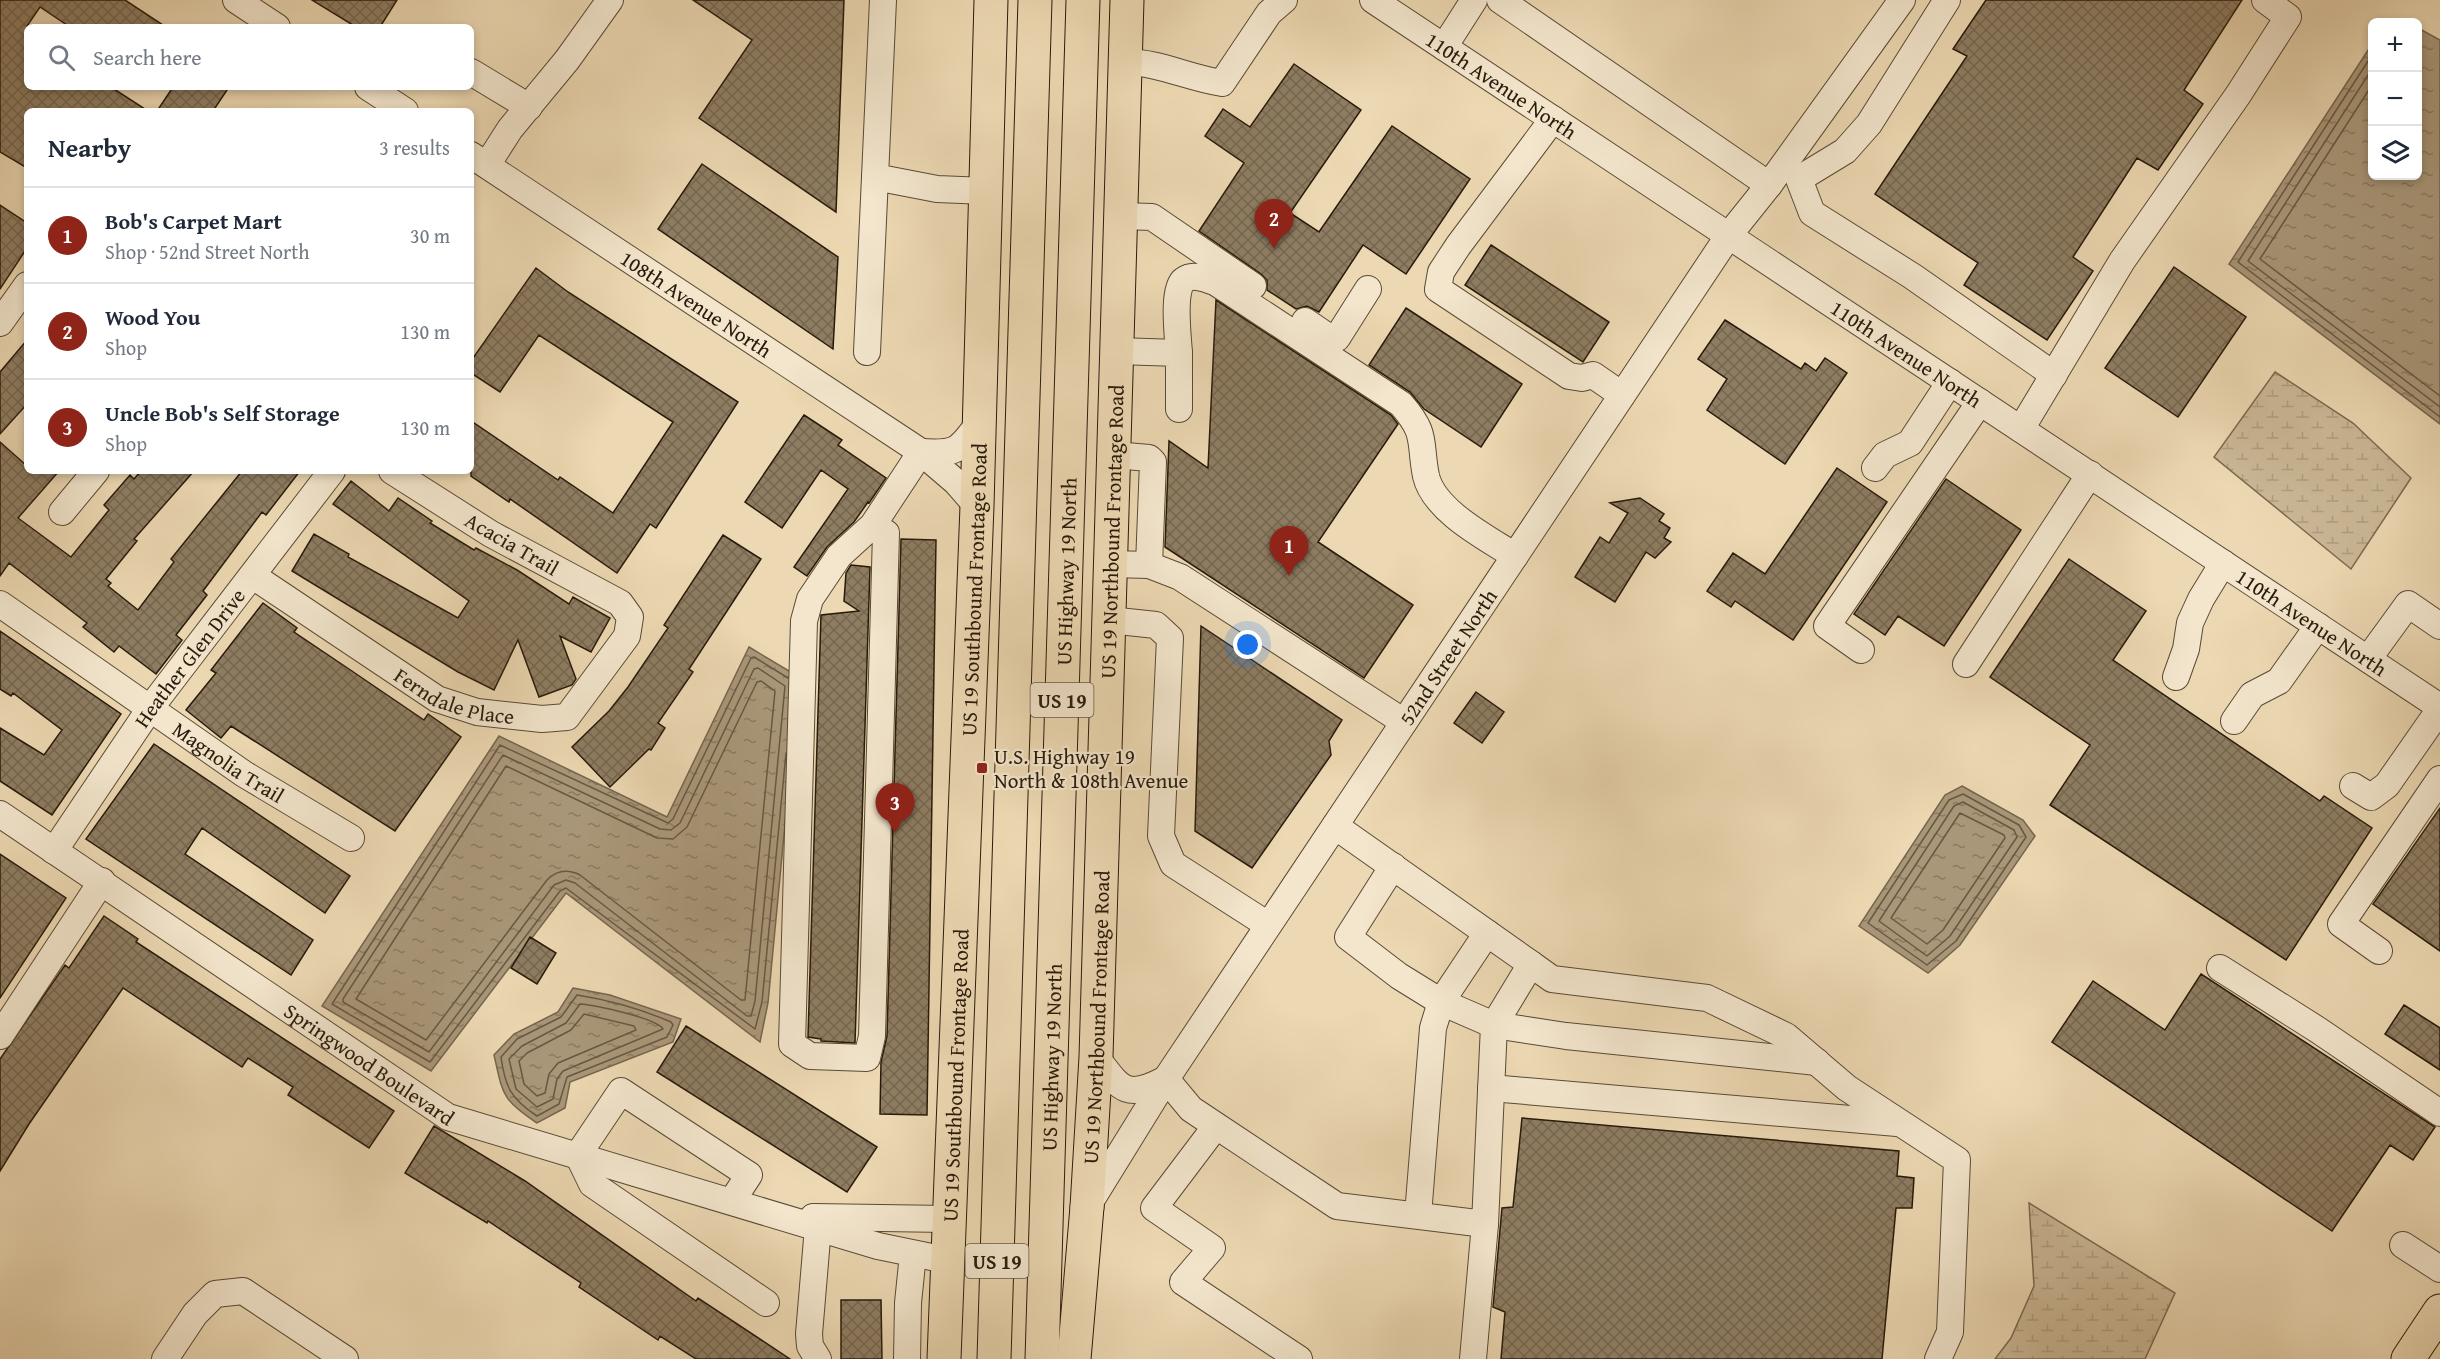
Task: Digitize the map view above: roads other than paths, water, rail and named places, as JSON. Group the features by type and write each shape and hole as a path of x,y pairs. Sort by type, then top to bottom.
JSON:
{"main road":[{"name":"US 19 Southbound Frontage Road","path":"944,1359 946,1260 977,506 991,0"},
{"path":"990,32 999,0"},
{"name":"US 19","path":"994,1359 1035,0"},
{"name":"US Highway 19 North","path":"1042,1359 1083,0"},
{"name":"US 19 Northbound Frontage Road","path":"1074,1359 1087,1207 1096,1057 1127,0"},
{"path":"973,1359 999,1162"},
{"path":"2408,1359 2440,1311"}],"street":[{"path":"236,0 272,24"},
{"path":"479,160 529,107 567,60 610,0"},
{"path":"867,352 883,0"},
{"path":"1125,62 1145,62 1195,79 1222,83 1269,13 1284,0"},
{"name":"110th Avenue North","path":"1373,0 2440,708"},
{"path":"1444,47 1474,0"},
{"path":"1500,0 1769,186"},
{"name":"52nd Street North","path":"1087,1207 1166,1079 1729,235 1769,186 1902,0"},
{"path":"1947,0 1869,124 1845,151 1798,179 1812,213 1912,276 2054,375"},
{"path":"2021,429 2122,261 2238,94 2288,17 2265,0"},
{"path":"474,74 529,107"},
{"path":"373,90 400,108"},
{"path":"1553,119 1458,246 1441,273 1438,289 1569,376 1582,378 1593,375 1623,395"},
{"name":"108th Avenue North","path":"479,160 921,452 956,482 977,506"},
{"path":"875,177 937,189 986,191"},
{"path":"1121,216 1152,218 1330,338 1337,338 1368,289"},
{"path":"1179,409 1177,288 1184,279 1196,276 1215,282 1401,404 1417,422 1424,446 1426,478 1437,500 1466,525 1515,556"},
{"path":"0,323 24,289"},
{"path":"1117,351 1179,353"},
{"path":"1875,468 1885,455 1910,443 1950,382"},
{"path":"1861,650 1827,626 1980,402"},
{"path":"873,525 886,533 872,1036 867,1058 810,1056 792,1044 804,621 810,599 839,555 873,525 921,452 948,454 964,444 979,423"},
{"path":"1114,455 1149,458 1153,462 1149,565"},
{"path":"62,512 94,474"},
{"name":"Heather Glen Drive","path":"54,851 107,768 151,707 330,474"},
{"name":"Acacia Trail","path":"397,474 490,534 620,603 630,617"},
{"path":"1966,664 2090,474"},
{"path":"2176,677 2186,650 2190,623 2200,599 2223,563"},
{"path":"1111,564 1149,565 1180,577 1404,722"},
{"name":"Ferndale Place","path":"253,576 437,699 477,712 509,716 542,719 567,717 627,636 630,617"},
{"name":"Magnolia Trail","path":"0,603 244,774 351,838"},
{"path":"2368,659 2408,604 2440,626"},
{"path":"1109,620 1156,625 1170,638 1161,836 1173,864 1269,925"},
{"path":"2234,721 2252,695 2279,681 2318,626"},
{"path":"2353,786 2371,797 2387,785 2440,708"},
{"path":"2379,951 2341,924 2440,779"},
{"name":"Springwood Boulevard","path":"0,814 448,1117 878,1246 946,1260"},
{"path":"1335,826 1552,979 1707,998 1786,1036 1847,1088 1957,1160 1950,1332 1938,1359"},
{"path":"1393,866 1348,937 1399,976 1441,1002 1494,1025 1566,1036 1817,1062"},
{"path":"0,1035 102,881"},
{"path":"1418,1215 1433,1028 1441,1002 1487,933"},
{"path":"1473,1359 1485,1224 1494,1025 1531,964"},
{"path":"2220,968 2318,1030 2440,1113"},
{"path":"1096,1057 1115,1082 1129,1090 1143,1091 1166,1079 1191,1109 1337,1206 1485,1224"},
{"path":"1491,1088 1902,1123"},
{"path":"732,1201 749,1175 621,1091 578,1155 592,1184 766,1303"},
{"path":"1216,1126 1154,1208 1212,1248 1183,1282 1299,1359"},
{"name":"Springwood Boulevard","path":"784,1216 948,1219"},
{"path":"818,1227 809,1334 810,1346 818,1359"},
{"path":"2403,1245 2440,1269"},
{"path":"907,1359 908,1303 913,1254"},
{"path":"165,1359 195,1314 214,1294 243,1291 345,1359"}],"water":[{"path":"2422,30 2440,40 2440,424 2229,264 2368,50 2368,180 2422,180"},
{"path":"749,647 799,677 768,1003 760,1042 566,893 431,1071 322,1006 499,736 667,817"},
{"path":"1962,786 2023,820 2035,836 1960,945 1928,973 1859,926 1945,795"},
{"path":"573,988 610,995 681,1019 673,1042 570,1082 565,1108 537,1123 510,1102 502,1088 494,1055 514,1034 558,1012"}],"place":[{"name":"Wood You","path":"1274,249"},
{"name":"Bob's Carpet Mart","path":"1289,576"},
{"name":"U.S. Highway 19 North & 108th Avenue","path":"982,768"},
{"name":"Uncle Bob's Self Storage","path":"895,833"}]}
